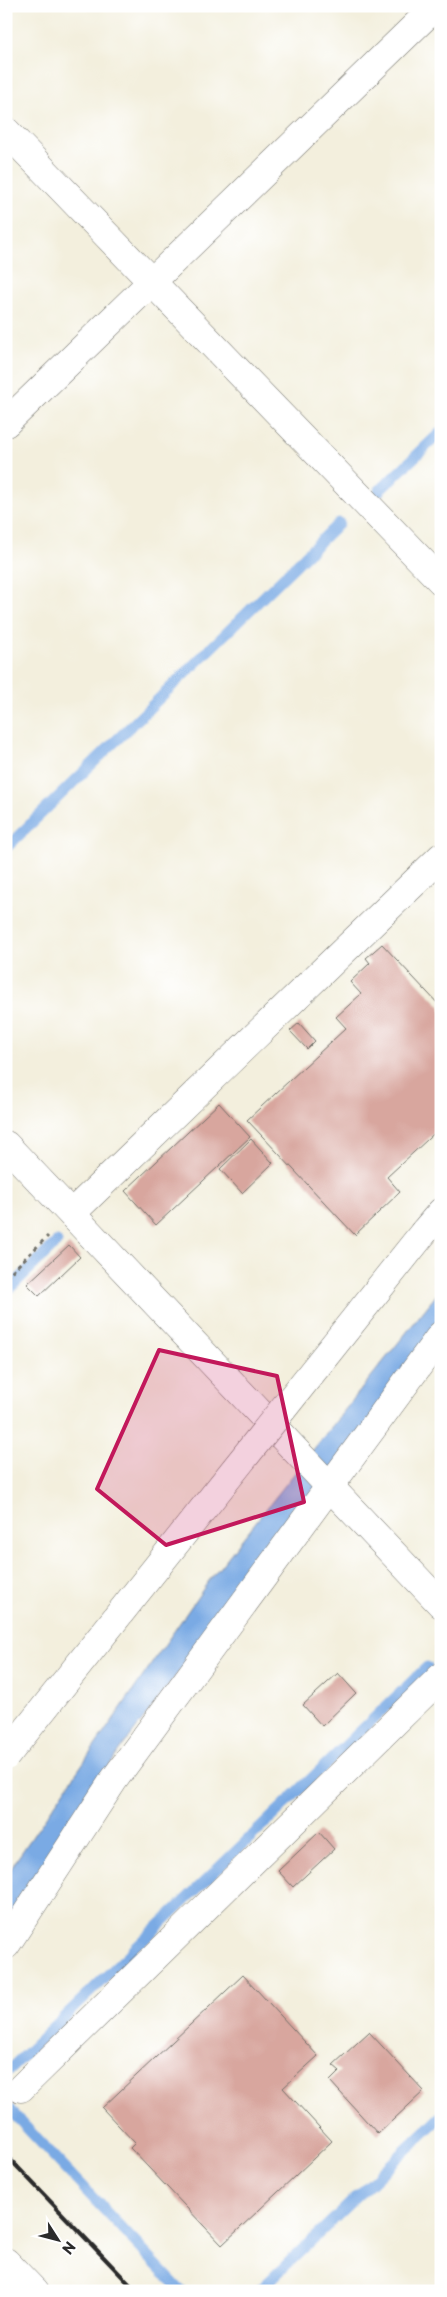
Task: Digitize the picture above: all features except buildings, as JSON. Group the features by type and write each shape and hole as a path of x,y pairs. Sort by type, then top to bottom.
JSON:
{"street":[{"path":"6,423 152,284 436,6"},
{"path":"6,132 441,581"},
{"path":"72,1213 441,857"},
{"path":"6,1144 441,1604"},
{"path":"6,1756 432,1222"},
{"path":"6,1945 112,1781 328,1485 441,1335"},
{"path":"21,2088 441,1677"},
{"path":"6,2262 34,2291"}],"path":[{"path":"6,1277 72,1213"}],"highlighted area":[{"path":"159,1350 277,1376 304,1502 166,1545 97,1489"}],"water":[{"path":"441,1289 441,1325 120,1750 6,1921 6,1877 17,1859 208,1582"}],"waterway":[{"path":"379,491 441,432"},
{"path":"6,848 339,523"},
{"path":"6,1292 57,1242"},
{"path":"6,2073 427,1667"},
{"path":"6,2106 181,2291"},
{"path":"259,2291 441,2116"}],"railway":[{"path":"6,2155 136,2291"}]}
